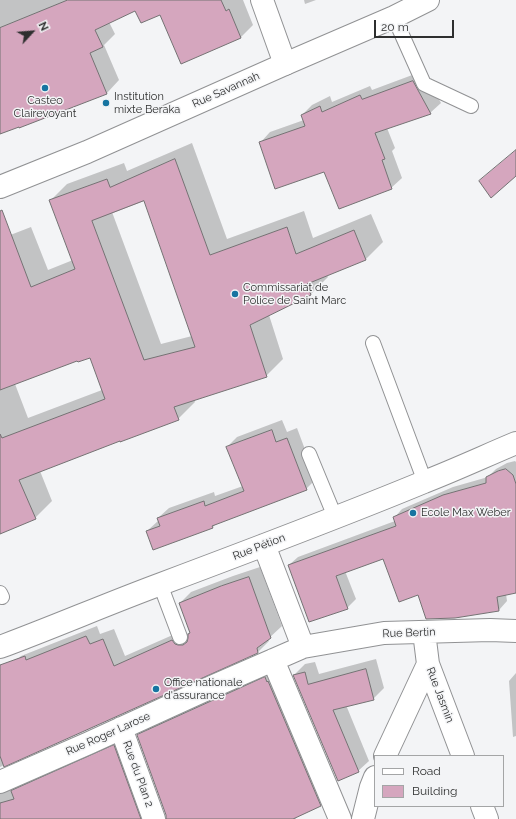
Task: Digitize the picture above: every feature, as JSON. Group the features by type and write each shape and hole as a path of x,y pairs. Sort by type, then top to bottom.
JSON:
{"street":[{"path":"262,0 285,64"},
{"name":"Rue Savannah","path":"0,187 87,152 394,17 428,0"},
{"name":"Rue Pétion","path":"0,647 160,584 335,518 516,443"},
{"path":"264,545 303,647"},
{"name":"Rue Bertin","path":"303,647 384,633 490,630 516,631"},
{"name":"Rue Jasmin","path":"424,632 428,664 463,755"},
{"name":"Rue Roger Larose","path":"0,782 303,647"},
{"path":"273,660 340,819"},
{"path":"385,755 428,664"},
{"name":"Rue du Plan 2","path":"121,728 154,819"},
{"path":"363,819 374,780"},
{"path":"482,807 487,819"}],"lane":[{"path":"394,17 424,84 471,106"},
{"path":"373,343 425,482"},
{"path":"309,454 335,518"},
{"path":"160,584 180,637"}],"building":[{"path":"68,0 221,0 226,11 229,9 241,38 181,64 160,15 141,23 135,11 95,30 103,47 90,53 107,94 0,134 0,28"},
{"path":"413,81 431,114 375,133 385,159 382,160 392,189 339,209 324,172 275,189 259,142 305,126 301,115 320,106 322,112 360,95 362,99"},
{"path":"516,150 516,176 491,198 479,181"},
{"path":"175,159 210,255 287,227 296,254 354,230 366,260 307,284 311,295 250,325 267,377 174,407 179,420 19,480 36,519 0,534 0,434 2,438 105,399 90,358 77,361 0,390 0,211 2,210 31,287 75,269 49,200 107,179 110,187","holes":["144,201 195,347 144,360 92,221"]},
{"path":"272,430 276,442 287,438 307,490 212,526 213,528 153,550 146,531 160,526 157,518 204,501 205,506 244,491 226,447"},
{"path":"506,469 513,475 516,484 516,593 497,597 499,611 455,618 426,619 418,595 399,602 383,559 336,576 348,609 309,622 288,565 396,526 393,517 443,495 486,483 486,477"},
{"path":"249,577 271,638 257,648 258,653 4,767 0,756 0,665 25,656 26,660 86,636 90,644 103,639 114,666 172,640 175,644 183,645 187,642 188,634 190,633 179,603 221,586"},
{"path":"366,669 374,700 333,710 359,772 338,781 293,675 305,672 308,684"},
{"path":"265,677 321,806 293,819 166,819 166,815 137,735"},
{"path":"114,745 141,819 0,819 0,803 14,799 11,791"}],"place":[{"name":"Casteo Clairevoyant","path":"45,88"},
{"name":"Institution mixte Beraka","path":"106,103"},
{"name":"Commissariat de Police de Saint Marc","path":"235,294"},
{"name":"Ecole Max Weber","path":"413,513"},
{"name":"Office nationale d'assurance","path":"156,689"}]}
